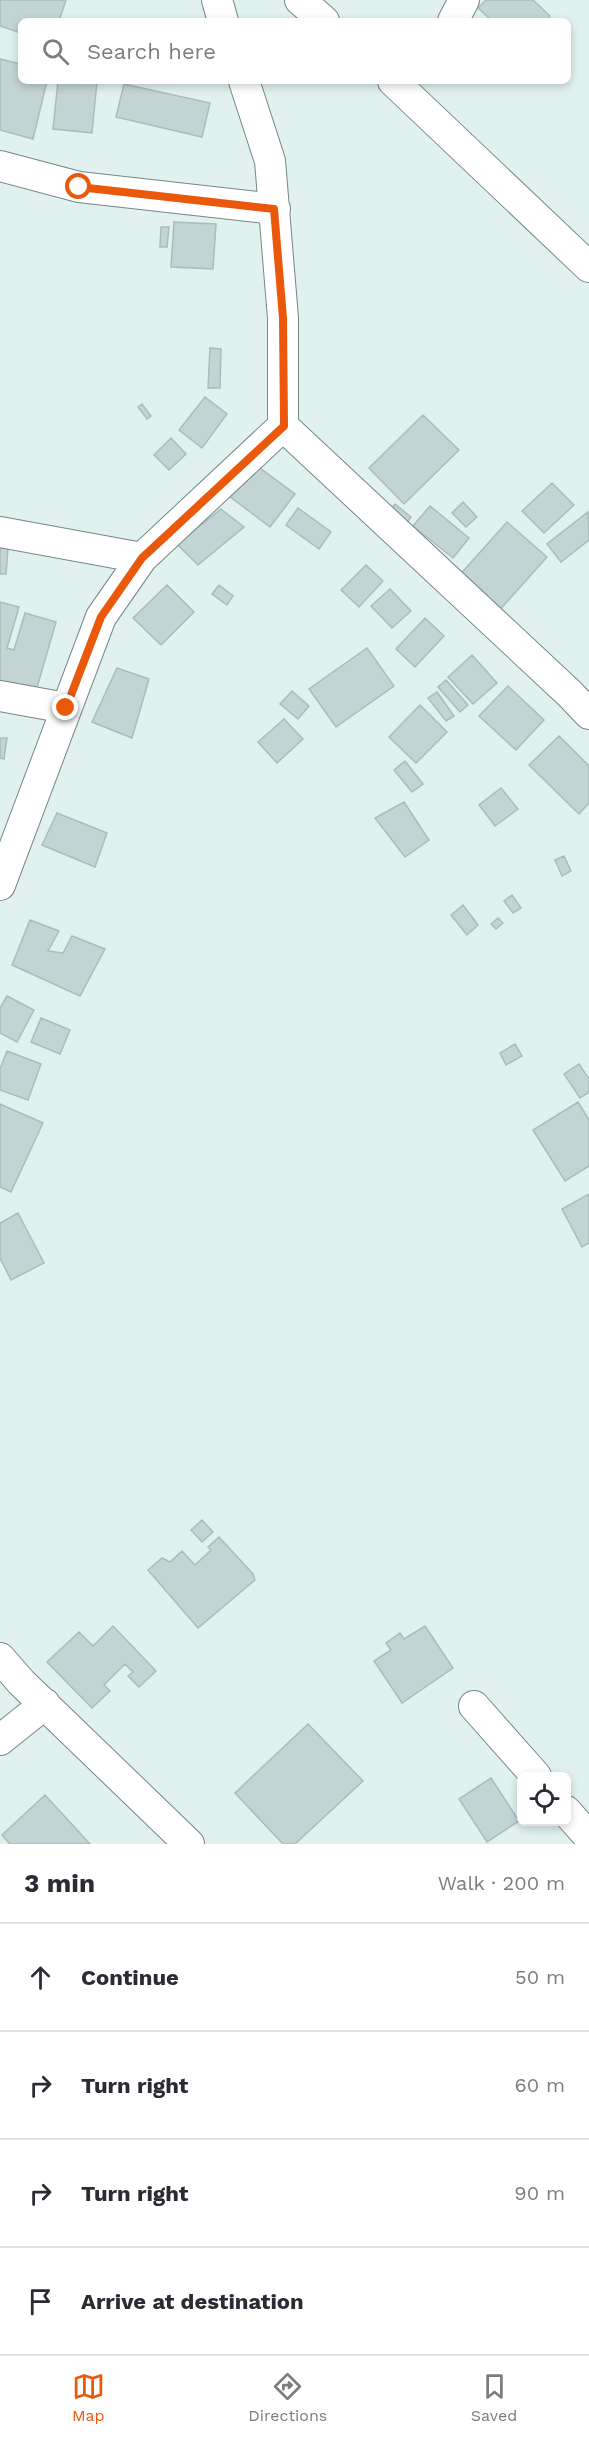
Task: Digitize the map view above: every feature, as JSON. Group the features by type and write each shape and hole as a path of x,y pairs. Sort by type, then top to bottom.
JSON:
{"street":[{"path":"217,0 222,18"},
{"path":"300,0 321,18"},
{"path":"455,18 464,0"},
{"path":"245,84 270,161 283,318 284,426 589,714"},
{"path":"409,86 589,267"},
{"path":"0,166 79,187 274,209"},
{"path":"3,868 101,617 142,558 284,426"},
{"path":"0,532 142,558"},
{"path":"0,696 66,708"},
{"path":"0,1658 189,1844"},
{"path":"0,1740 45,1704"},
{"path":"474,1706 532,1772"},
{"path":"571,1816 589,1836"}],"building":[{"path":"0,0 66,0 60,18 18,18 18,32 0,26"},
{"path":"486,0 533,0 550,16 548,18 489,18 478,8"},
{"path":"0,59 18,63 18,84 46,84 33,139 0,130"},
{"path":"58,84 97,84 92,133 53,129"},
{"path":"124,84 210,103 202,137 116,117"},
{"path":"174,222 216,224 213,269 171,267"},
{"path":"161,227 169,227 167,247 160,247"},
{"path":"210,348 221,349 220,388 208,388"},
{"path":"205,397 227,414 202,448 179,430"},
{"path":"142,404 151,416 147,419 138,407"},
{"path":"423,415 459,450 404,504 369,468"},
{"path":"171,438 186,454 169,470 154,455"},
{"path":"253,463 295,494 270,527 229,496"},
{"path":"552,483 574,505 544,533 522,511"},
{"path":"463,502 477,517 466,527 452,513"},
{"path":"395,504 411,517 404,526 388,514"},
{"path":"430,506 469,538 453,558 413,526"},
{"path":"298,508 331,532 319,549 286,525"},
{"path":"221,509 244,527 198,565 177,544"},
{"path":"588,512 589,540 561,562 547,544"},
{"path":"507,522 547,557 497,613 457,578"},
{"path":"0,548 8,548 6,574 0,574"},
{"path":"366,565 383,581 359,607 341,590"},
{"path":"167,585 194,612 161,645 133,618"},
{"path":"219,585 233,596 227,605 212,594"},
{"path":"390,589 411,611 392,628 371,606"},
{"path":"0,602 19,607 7,648 14,650 25,613 56,622 36,691 0,681"},
{"path":"425,618 444,636 415,667 396,649"},
{"path":"367,648 394,686 336,727 309,689"},
{"path":"472,655 497,683 473,704 448,677"},
{"path":"117,668 149,679 132,738 92,722"},
{"path":"446,680 468,705 460,712 438,687"},
{"path":"508,686 544,720 516,750 479,716"},
{"path":"292,691 309,706 298,719 280,704"},
{"path":"437,692 454,716 446,721 428,698"},
{"path":"420,705 447,732 416,763 389,737"},
{"path":"284,719 303,739 277,763 258,742"},
{"path":"559,736 589,766 589,803 579,814 529,765"},
{"path":"0,738 7,738 4,759 0,758"},
{"path":"405,761 423,784 412,792 394,770"},
{"path":"501,788 518,809 495,826 479,805"},
{"path":"404,802 429,840 405,857 375,818"},
{"path":"57,813 107,833 95,867 42,845"},
{"path":"564,856 571,871 562,876 555,860"},
{"path":"512,895 521,908 513,913 504,901"},
{"path":"463,905 478,925 467,935 451,915"},
{"path":"498,918 503,923 496,929 491,924"},
{"path":"30,920 59,931 48,951 63,953 72,936 105,949 80,996 12,965"},
{"path":"7,996 34,1010 17,1042 0,1033 0,1008"},
{"path":"41,1018 70,1030 60,1054 31,1042"},
{"path":"515,1044 522,1056 506,1065 500,1053"},
{"path":"7,1051 41,1064 28,1100 0,1090 0,1069"},
{"path":"579,1064 589,1079 589,1092 580,1098 564,1074"},
{"path":"578,1102 589,1120 589,1166 565,1181 533,1130"},
{"path":"0,1104 43,1123 11,1192 0,1187"},
{"path":"589,1194 589,1243 582,1247 562,1209"},
{"path":"18,1213 44,1263 11,1280 0,1258 0,1223"},
{"path":"202,1520 213,1532 202,1542 191,1530"},
{"path":"219,1537 253,1574 255,1580 198,1628 148,1570 162,1558 170,1562 182,1551 195,1565 211,1550 208,1547"},
{"path":"113,1626 156,1671 139,1687 128,1676 133,1672 125,1664 104,1685 110,1691 92,1708 47,1662 79,1632 93,1646"},
{"path":"425,1626 453,1668 402,1703 374,1661 391,1650 386,1643 400,1633 404,1639"},
{"path":"308,1724 363,1781 295,1844 283,1844 235,1793"},
{"path":"491,1778 517,1818 517,1822 487,1842 459,1799"},
{"path":"45,1795 90,1844 10,1844 2,1835"}],"route":[{"path":"66,708 101,617 142,558 284,426 283,318 274,209 79,187"}]}
